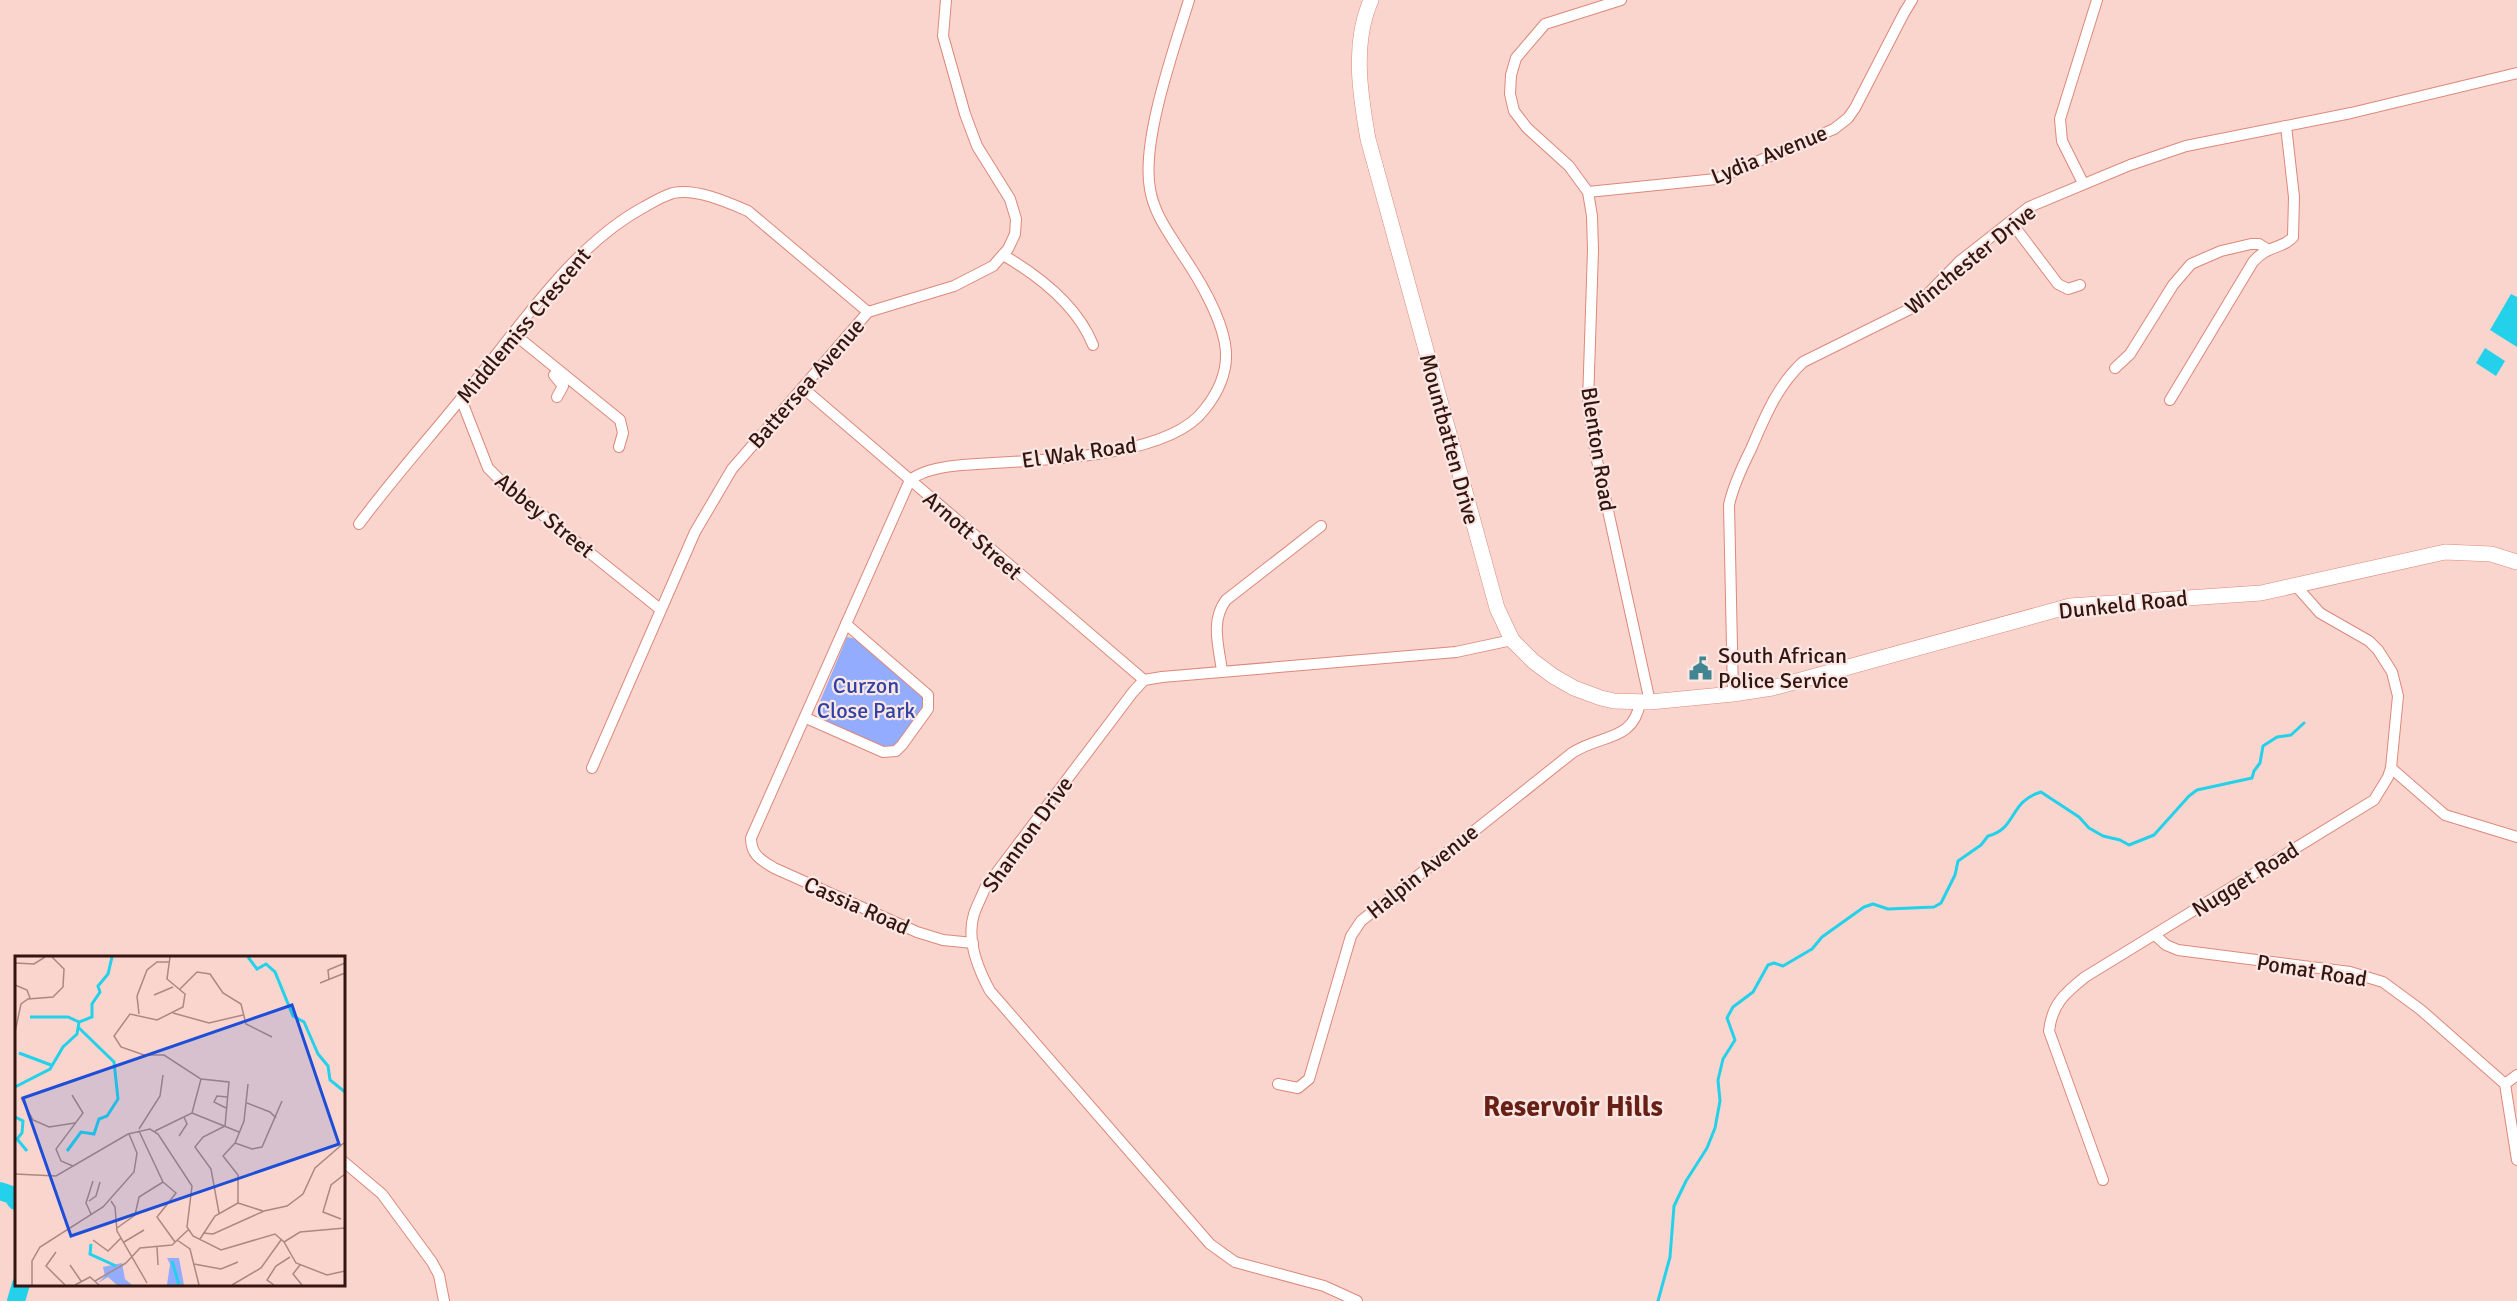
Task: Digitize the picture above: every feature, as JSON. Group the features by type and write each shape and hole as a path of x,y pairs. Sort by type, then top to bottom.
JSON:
{"main road":[{"name":"Mountbatten Drive","path":"1371,0 1362,28 1359,69 1368,139 1497,608 1512,640 1544,670 1574,688 1614,701 1645,702 1733,694"},
{"name":"Dunkeld Road","path":"1733,694 1796,682 2070,606 2261,593 2298,587 2445,552 2491,554 2517,562"}],"street":[{"name":"Battersea Avenue","path":"592,768 695,532 732,469 868,312 954,286 993,266 1003,255 1015,234 1016,219 1010,199 977,146 965,114 943,36 945,0"},
{"name":"El Wak Road","path":"910,480 917,474 963,464 1035,460 1125,450 1172,434 1200,416 1216,394 1222,378 1226,352 1218,322 1198,277 1159,218 1150,190 1147,161 1152,132 1189,0"},
{"path":"1588,192 1569,166 1527,128 1514,111 1510,94 1511,75 1516,58 1545,24 1621,0"},
{"name":"Lydia Avenue","path":"1588,192 1716,179 1834,129 1848,118 1855,108 1912,0"},
{"path":"2083,183 2061,141 2060,119 2097,0"},
{"name":"Winchester Drive","path":"1733,694 1729,506 1735,483 1779,390 1790,374 1803,362 1916,306 1960,261 2029,207 2083,183 2164,152 2351,113 2517,73"},
{"path":"2170,400 2253,262 2267,249 2289,241 2294,232 2294,196 2286,126"},
{"name":"Blenton Road","path":"1588,192 1592,216 1593,250 1587,384 1589,411 1645,702"},
{"name":"Middlemiss Crescent","path":"358,524 572,262 624,217 674,193 698,195 747,211 868,312"},
{"path":"2011,222 2058,284 2068,289 2080,285"},
{"path":"2115,368 2130,354 2173,285 2191,264 2221,251 2252,244 2259,244 2267,249"},
{"path":"1003,255 1053,291 1083,326 1093,345"},
{"path":"512,337 562,381 563,386 557,397"},
{"path":"512,337 620,420 623,433 619,447"},
{"name":"Arnott Street","path":"803,388 1144,680"},
{"name":"Abbey Street","path":"461,399 488,468 504,484 660,609"},
{"path":"846,624 928,695 928,709 896,751 884,752 806,718 846,624 910,480"},
{"path":"1222,671 1216,621 1218,610 1226,600 1321,526"},
{"name":"Nugget Road","path":"2103,1180 2093,1146 2052,1043 2049,1031 2050,1019 2056,1005 2065,993 2085,977 2374,800 2391,768 2397,696 2396,684 2387,661 2368,641 2320,613 2298,587"},
{"path":"1144,680 1222,671 1456,652 1512,640"},
{"name":"Shannon Drive","path":"1144,680 985,888 973,915 973,942 979,968 990,991 1210,1244 1235,1262 1316,1284 1357,1301"},
{"name":"Halpin Avenue","path":"1278,1084 1298,1088 1310,1079 1351,936 1361,921 1572,753 1590,743 1626,730 1637,717 1645,702"},
{"name":"Cassia Road","path":"806,718 753,829 751,847 756,856 774,868 917,932 943,940 973,942"},
{"path":"2391,768 2445,815 2517,837"},
{"name":"Pomat Road","path":"2155,935 2166,945 2178,950 2350,972 2383,982 2421,1010 2505,1084"},
{"path":"2517,1075 2505,1084 2517,1160"},
{"path":"345,1163 382,1194 432,1262 439,1275 444,1301"}],"green space":[{"name":"Curzon Close Park","path":"847,637 856,639 924,696 924,705 897,746 886,749 822,721 816,711"}],"shaded area":[{"path":"2511,294 2517,297 2517,347 2490,330"},
{"path":"2485,348 2505,361 2496,376 2476,363"}],"waterway":[{"path":"1658,1301 1670,1257 1674,1206 1686,1181 1707,1148 1715,1128 1720,1101 1718,1080 1723,1059 1735,1040 1727,1018 1733,1007 1753,992 1768,965 1774,963 1783,966 1812,949 1822,937 1864,907 1873,904 1888,909 1934,907 1941,903 1955,875 1958,861 1981,845 1988,836 2004,827 2023,802 2031,796 2041,792 2079,817 2089,828 2103,836 2129,845 2154,835 2197,790 2252,778 2260,763 2263,746 2277,737 2291,735 2304,723"},
{"path":"0,1191 12,1195 15,1200"},
{"path":"16,1301 20,1286"}],"place":[{"name":"South African Police Service","path":"1700,668"}],"district":[{"name":"Reservoir Hills","path":"1573,1106"}]}
